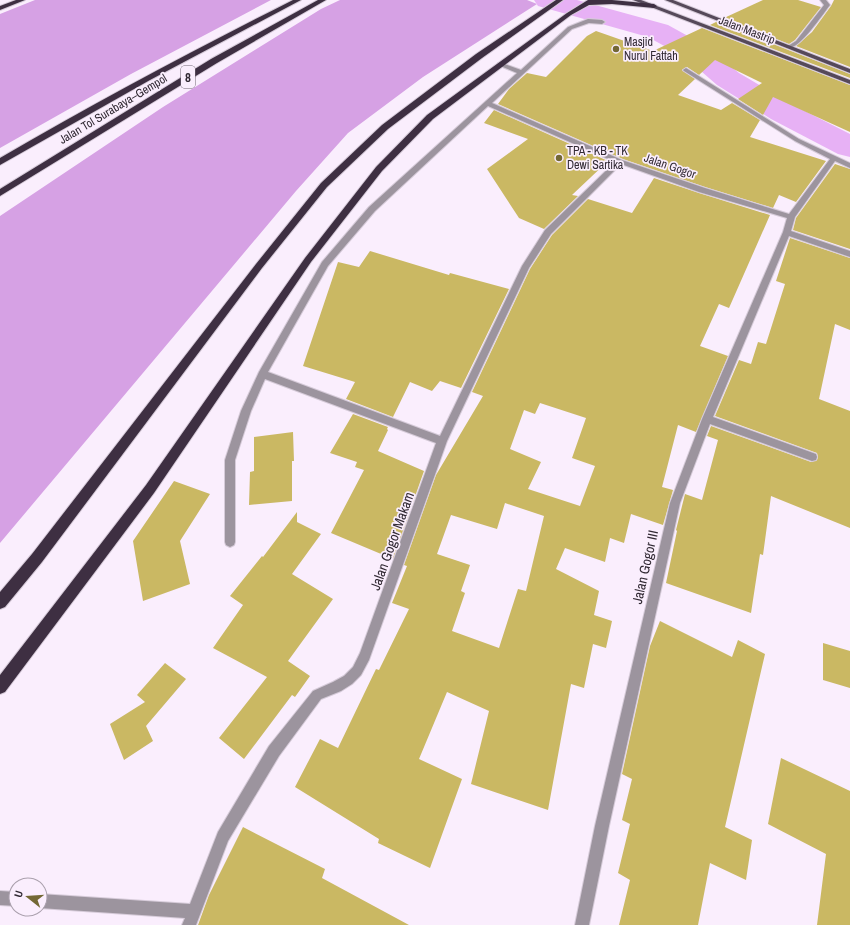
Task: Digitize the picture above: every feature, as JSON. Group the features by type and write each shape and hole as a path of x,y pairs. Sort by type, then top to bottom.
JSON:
{"highway":[{"path":"0,8 22,0"},
{"name":"Jalan Tol Surabaya–Gempol","path":"0,162 202,49 298,0"},
{"name":"Jalan Tol Surabaya–Gempol","path":"0,193 214,61 323,0"},
{"path":"0,687 150,489 308,260 379,169 430,117 490,60 560,0"},
{"path":"0,602 38,558 259,266 324,185 385,127 490,60 588,3 612,2 654,6"}],"main road":[{"name":"Jalan Mastrip","path":"636,0 850,82"},
{"name":"Jalan Mastrip","path":"668,0 850,71"}],"street":[{"path":"790,47 798,42 827,5 827,3 823,0"},
{"path":"230,542 230,460 246,411 262,374 325,264 372,209 486,103 570,28 588,21 602,22"},
{"path":"490,60 521,72"},
{"path":"686,70 797,140 833,159 850,166"},
{"name":"Jalan Gogor","path":"486,103 620,161 702,190 791,217"},
{"path":"833,159 791,217 787,232 850,254"},
{"name":"Jalan Gogor Makam","path":"188,925 223,837 274,751 318,695 337,687 357,672 365,656 442,442 525,268 548,232 620,161"},
{"name":"Jalan Gogor III","path":"582,925 602,826 675,503 707,419 787,232"},
{"path":"262,374 442,442"},
{"path":"707,419 812,457"},
{"path":"48,902 193,911"}],"shaded area":[{"path":"35,0 271,0 131,74 0,148 0,14"},
{"path":"340,0 527,0 537,4 423,77 348,133 296,191 0,543 0,216 163,107 321,9"}],"building":[{"path":"763,0 798,0 821,7 795,40 789,44 724,18"},
{"path":"834,0 850,0 850,67 796,46 812,32"},
{"path":"716,22 850,74 850,78 710,25"},
{"path":"702,28 850,85 850,132 773,97 763,115 738,99 762,83 715,60 699,75 687,67 682,70 695,79 678,95 721,110 732,103 760,120 750,137 826,161 796,202 779,195 773,208 705,187 623,159 498,104 509,89 527,73 546,77 587,36 596,31 653,51"},
{"path":"494,110 608,161 572,195 578,196 544,229 519,218 487,169 528,139 484,123"},
{"path":"835,164 850,169 850,249 793,230 796,218"},
{"path":"654,178 770,215 729,308 719,304 700,346 728,356 696,432 678,425 662,487 673,490 663,525 631,514 624,543 610,538 605,562 565,548 556,569 599,591 594,615 612,621 606,648 593,644 584,688 571,684 548,810 471,784 489,711 447,692 419,759 462,779 430,868 378,843 379,839 295,787 320,739 338,748 376,669 379,670 409,609 392,603 407,566 404,565 436,475 483,396 472,392 530,269 552,235 588,199 632,213","holes":["540,403 586,418 572,458 595,466 580,506 528,489 541,462 510,449 524,410 535,414","505,503 544,516 526,591 518,589 499,648 452,631 465,593 461,591 470,565 437,554 451,515 497,529"]},
{"path":"790,238 850,258 850,330 835,324 819,399 850,411 850,528 771,496 763,555 760,554 751,613 666,583 676,530 685,494 702,500 718,440 707,436 711,426 811,462 817,460 817,453 715,416 739,360 751,364 758,342 766,344 785,284 776,281"},
{"path":"370,251 449,275 450,273 509,289 461,388 440,381 432,391 410,382 393,417 346,399 355,382 303,366 338,262 359,267"},
{"path":"353,414 388,427 378,451 424,471 393,559 331,533 364,470 355,467 357,462 330,453"},
{"path":"293,432 294,461 292,461 292,501 249,505 250,472 254,471 254,437"},
{"path":"174,481 210,494 180,541 190,584 143,601 133,541"},
{"path":"297,512 297,522 321,534 292,574 333,599 288,661 310,676 295,697 292,695 244,759 219,738 267,677 213,648 243,605 230,596 262,556 263,557"},
{"path":"660,621 732,657 738,640 765,654 725,827 752,840 746,880 710,863 698,925 619,925 630,880 618,873 630,824 622,820 632,779 622,774 650,646"},
{"path":"823,643 850,651 850,688 823,680"},
{"path":"165,663 186,679 146,726 153,741 124,760 110,724 145,702 137,695"},
{"path":"781,758 850,791 850,925 817,925 826,854 768,824"},
{"path":"243,827 325,869 322,878 409,925 198,925 209,895"}],"waterway":[{"path":"547,0 658,31 696,52 728,79 782,112 850,147"}],"place":[{"name":"Masjid Nurul Fattah","path":"616,49"},
{"name":"TPA - KB - TK Dewi Sartika","path":"559,158"}]}
